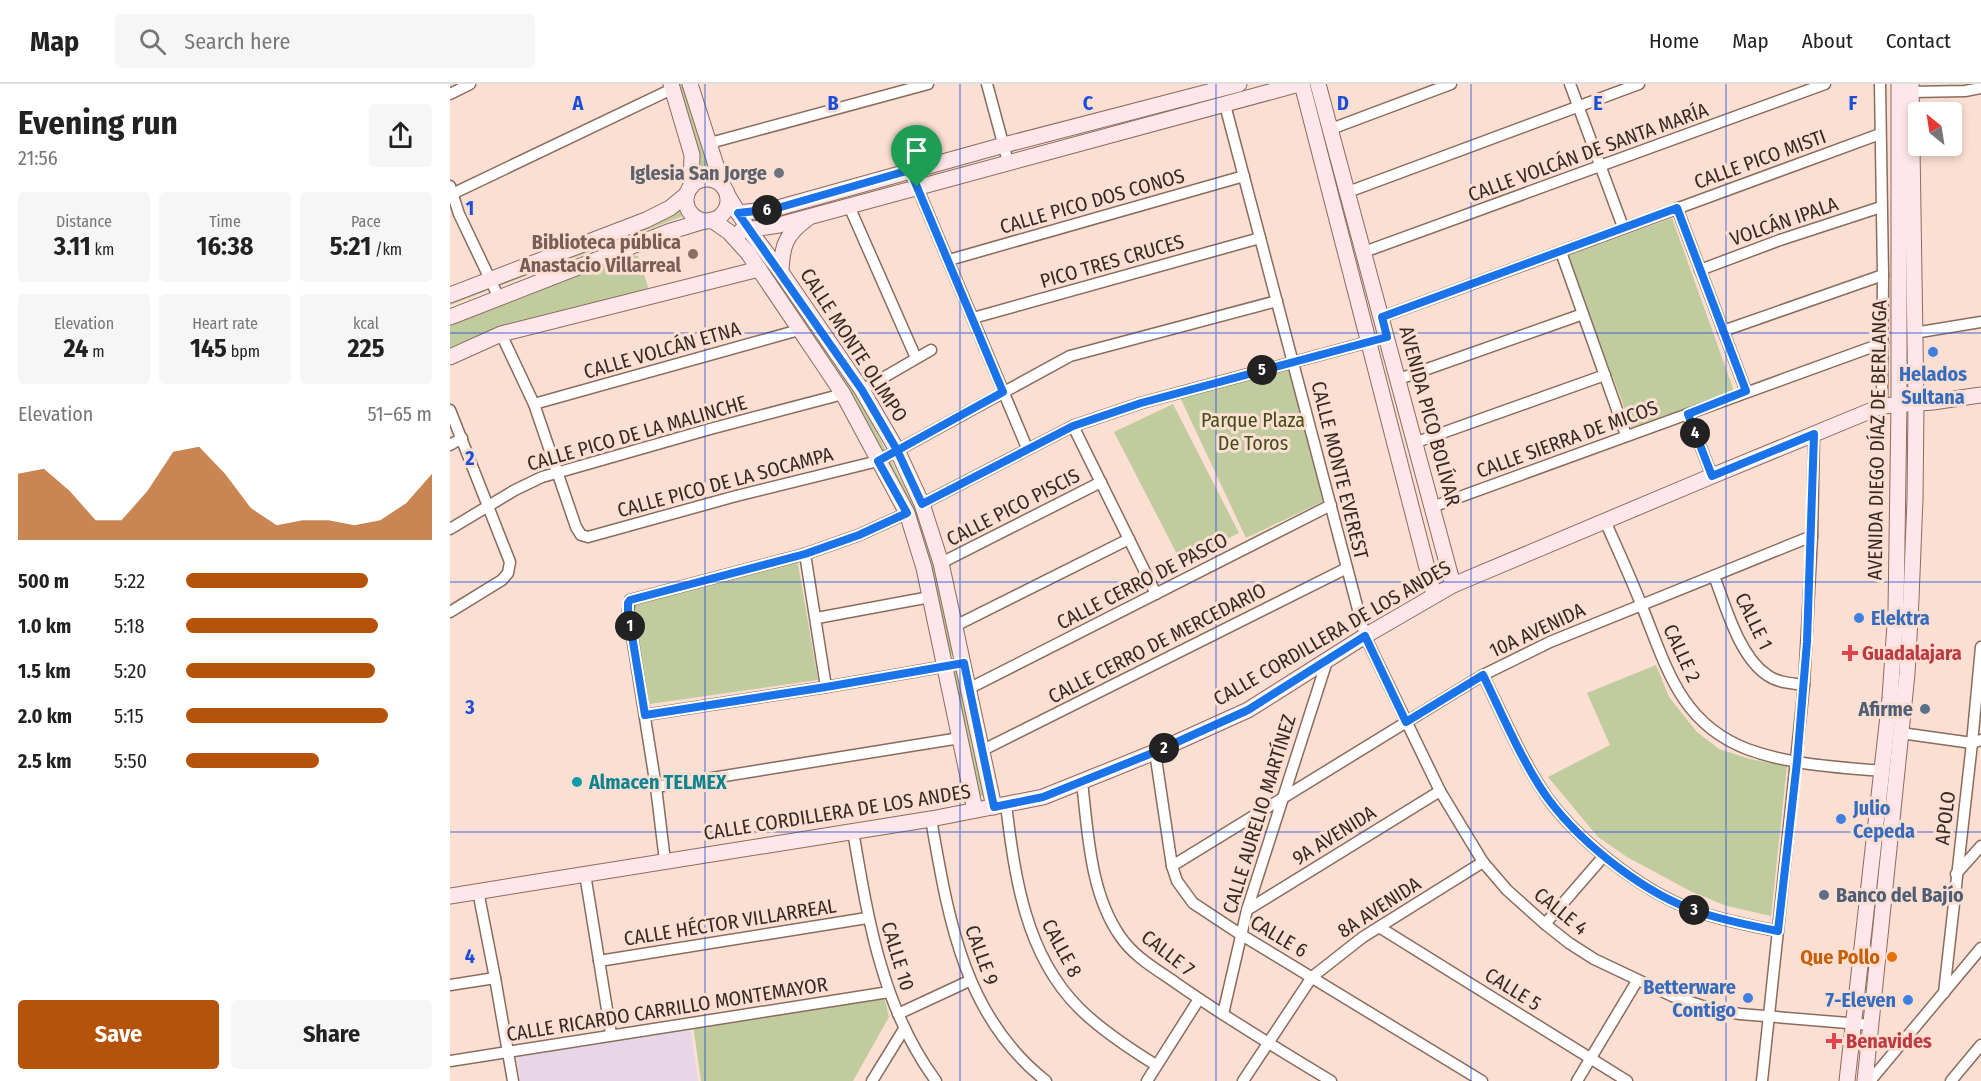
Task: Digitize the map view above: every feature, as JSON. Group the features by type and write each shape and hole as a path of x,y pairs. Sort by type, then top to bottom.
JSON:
{"street":[{"path":"450,94 470,84"},
{"name":"CALLE MONTE OLIMPO","path":"690,84 725,190 749,230 782,272 862,390 897,450 922,504 941,563 983,750 1000,806"},
{"path":"710,143 928,84"},
{"path":"987,84 1008,162"},
{"path":"738,213 774,209 910,170 1239,84"},
{"path":"729,232 749,230 811,216 1300,84"},
{"name":"AVENIDA PICO BOLÍVAR","path":"1300,84 1434,595"},
{"name":"AVENIDA PICO BOLÍVAR","path":"1318,84 1454,585"},
{"path":"1330,129 1451,84"},
{"path":"1570,84 1623,227"},
{"path":"1348,192 1639,84"},
{"name":"CALLE VOLCÁN DE SANTA MARÍA","path":"1364,252 1825,84"},
{"path":"1880,84 1883,275 1882,406"},
{"path":"498,298 451,192 672,86 692,155 686,201 692,214 708,221"},
{"path":"1907,87 1965,91 1981,88"},
{"name":"AVENIDA DIEGO DÍAZ DE BERLANGA","path":"1865,1081 1901,733 1912,577 1916,404 1907,87"},
{"name":"AVENIDA DIEGO DÍAZ DE BERLANGA","path":"1847,1081 1882,771 1896,610 1907,87"},
{"name":"CALLE MONTE EVEREST","path":"1225,105 1365,636"},
{"name":"CALLE PICO MISTI","path":"1382,317 1880,134"},
{"path":"910,170 1027,448"},
{"name":"CALLE PICO DOS CONOS","path":"949,260 1244,176"},
{"path":"450,295 646,220 670,208 704,179 716,180 725,190 726,209 722,215 668,232 450,317"},
{"path":"849,206 916,358"},
{"name":"VOLCÁN IPALA","path":"1700,270 1780,240 1881,207"},
{"path":"1677,208 1746,391"},
{"path":"782,272 785,241 794,229 811,216"},
{"name":"CALLE MONTE OLIMPO","path":"708,221 729,232 759,269 843,394 907,513 922,562 946,666 975,810"},
{"name":"PICO TRES CRUCES","path":"973,318 1260,238"},
{"path":"1561,252 1626,435"},
{"path":"450,357 501,334 759,269"},
{"path":"1723,331 1883,275"},
{"name":"CALLE PICO DE LA SOCAMPA","path":"558,472 576,527 584,537 594,536 736,496 878,461 1058,362 1083,351 1277,301"},
{"path":"1399,379 1583,314"},
{"path":"1914,333 1981,322"},
{"name":"CALLE VOLCÁN ETNA","path":"534,404 799,330"},
{"path":"501,334 534,404 558,472"},
{"path":"922,504 1073,426 1141,403 1387,337"},
{"name":"CALLE SIERRA DE MICOS","path":"1432,507 1883,343"},
{"path":"862,390 931,350"},
{"path":"1414,443 1605,375"},
{"name":"CALLE PICO DE LA MALINCHE","path":"450,529 527,483 558,472 843,394"},
{"name":"CALLE CORDILLERA DE LOS ANDES","path":"450,896 931,819 1043,797 1155,752 1248,710 1365,636 1454,585 1882,406 1981,395"},
{"path":"450,410 509,557 508,573 498,583 450,612"},
{"path":"1688,414 1712,476"},
{"path":"1073,426 1156,594"},
{"path":"1762,1081 1804,685 1812,536 1814,434"},
{"path":"450,445 462,438"},
{"name":"CALLE PICO PISCIS","path":"941,563 1101,482"},
{"name":"CALLE CERRO DE PASCO","path":"970,688 1331,505"},
{"path":"665,861 628,603 634,598 805,554 859,535 907,513"},
{"name":"CALLE 2","path":"1605,521 1642,605 1666,669 1684,699 1702,720 1730,741 1749,750 1797,762 1882,771"},
{"name":"10A AVENIDA","path":"1172,866 1483,675 1550,642 1812,536"},
{"path":"955,626 1129,539"},
{"path":"805,554 817,618 826,687"},
{"name":"CALLE CERRO DE MERCEDARIO","path":"983,750 1347,568"},
{"name":"CALLE 1","path":"1714,576 1735,630 1754,663 1767,676 1781,682 1804,685"},
{"path":"817,618 930,597"},
{"name":"CALLE 4","path":"1365,636 1440,791 1483,861 1507,890 1545,924 1594,959 1637,981 1672,996 1712,1009 1768,1018 1872,1025"},
{"name":"APOLO","path":"1944,993 1956,874 1977,741 1981,647"},
{"name":"CALLE AURELIO MARTÍNEZ","path":"1223,1014 1247,910 1327,661"},
{"path":"645,715 964,663"},
{"path":"1483,675 1548,798 1568,823 1603,857 1676,902 1701,913 1778,931"},
{"path":"1901,733 1977,741"},
{"path":"656,787 960,738"},
{"name":"CALLE 6","path":"1155,752 1172,866 1177,881 1193,903 1482,1081"},
{"name":"CALLE 7","path":"1082,782 1100,891 1119,935 1144,962 1331,1081"},
{"name":"9A AVENIDA","path":"1247,910 1440,791"},
{"name":"CALLE 8","path":"1000,806 1023,908 1034,940 1063,990 1080,1009 1156,1065"},
{"name":"CALLE 9","path":"931,819 943,888 969,981 987,1014 1009,1046 1046,1081"},
{"name":"CALLE 10","path":"853,831 867,918 889,992 904,1029 936,1081"},
{"path":"1956,874 1981,846"},
{"path":"1545,924 1603,857"},
{"name":"8A AVENIDA","path":"1243,1081 1312,977 1346,949 1483,861"},
{"path":"585,874 611,1034"},
{"path":"478,891 513,1081"},
{"name":"CALLE HÉCTOR VILLARREAL","path":"599,961 867,918"},
{"name":"CALLE 5","path":"1379,927 1627,1081"},
{"path":"1870,1081 1981,948"},
{"path":"450,985 495,978"},
{"path":"898,1014 969,981"},
{"path":"1577,1081 1637,981"},
{"name":"CALLE RICARDO CARRILLO MONTEMAYOR","path":"450,1061 889,992"},
{"path":"1147,1081 1199,999"},
{"path":"872,1081 904,1029"},
{"path":"1951,1081 1981,1045"}],"shaded area":[{"path":"690,1025 698,1081 520,1081 516,1056"}],"green space":[{"path":"674,84 683,84 711,172 696,171"},
{"path":"678,205 683,216 450,305 450,300"},
{"path":"1672,218 1734,391 1632,427 1566,256"},
{"path":"626,254 638,256 649,290 464,342 450,350 450,321"},
{"path":"771,267 853,386 926,529 953,654 947,657 919,533 765,270"},
{"name":"Parque Plaza De Toros","path":"1289,365 1324,501 1246,538 1178,393"},
{"path":"1173,404 1239,533 1181,562 1114,432"},
{"path":"797,558 818,680 650,704 630,604"},
{"path":"1656,665 1669,697 1697,732 1719,749 1750,759 1787,766 1771,916 1727,906 1692,892 1627,857 1598,837 1548,777 1610,745 1587,693"},
{"path":"957,668 986,796 979,796 950,670"},
{"path":"884,996 889,1017 853,1081 701,1081 693,1025"}],"place":[{"name":"Iglesia San Jorge","path":"779,173"},
{"name":"Biblioteca pública Anastacio Villarreal","path":"693,254"},
{"name":"Helados Sultana","path":"1933,352"},
{"name":"Elektra","path":"1859,618"},
{"name":"Guadalajara","path":"1850,653"},
{"name":"Afirme","path":"1925,709"},
{"name":"Almacen TELMEX","path":"577,782"},
{"name":"Julio Cepeda","path":"1841,819"},
{"name":"Banco del Bajío","path":"1824,895"},
{"name":"Que Pollo","path":"1892,957"},
{"name":"Betterware Contigo","path":"1748,998"},
{"name":"7-Eleven","path":"1908,1000"},
{"name":"Benavides","path":"1834,1041"}],"route":[{"path":"917,187 910,170 774,209 738,213 782,272 862,390 897,450 922,504 1073,426 1141,403 1387,337 1382,317 1677,208 1746,391 1688,414 1712,476 1814,434 1807,642 1797,762 1778,931 1701,913 1641,882 1603,857 1568,823 1548,798 1483,675 1406,722 1365,636 1248,710 1155,752 1043,797 994,807 964,663 645,715 628,611 630,600 805,554 859,535 907,513 878,461 897,450 1003,392 917,187"}]}
